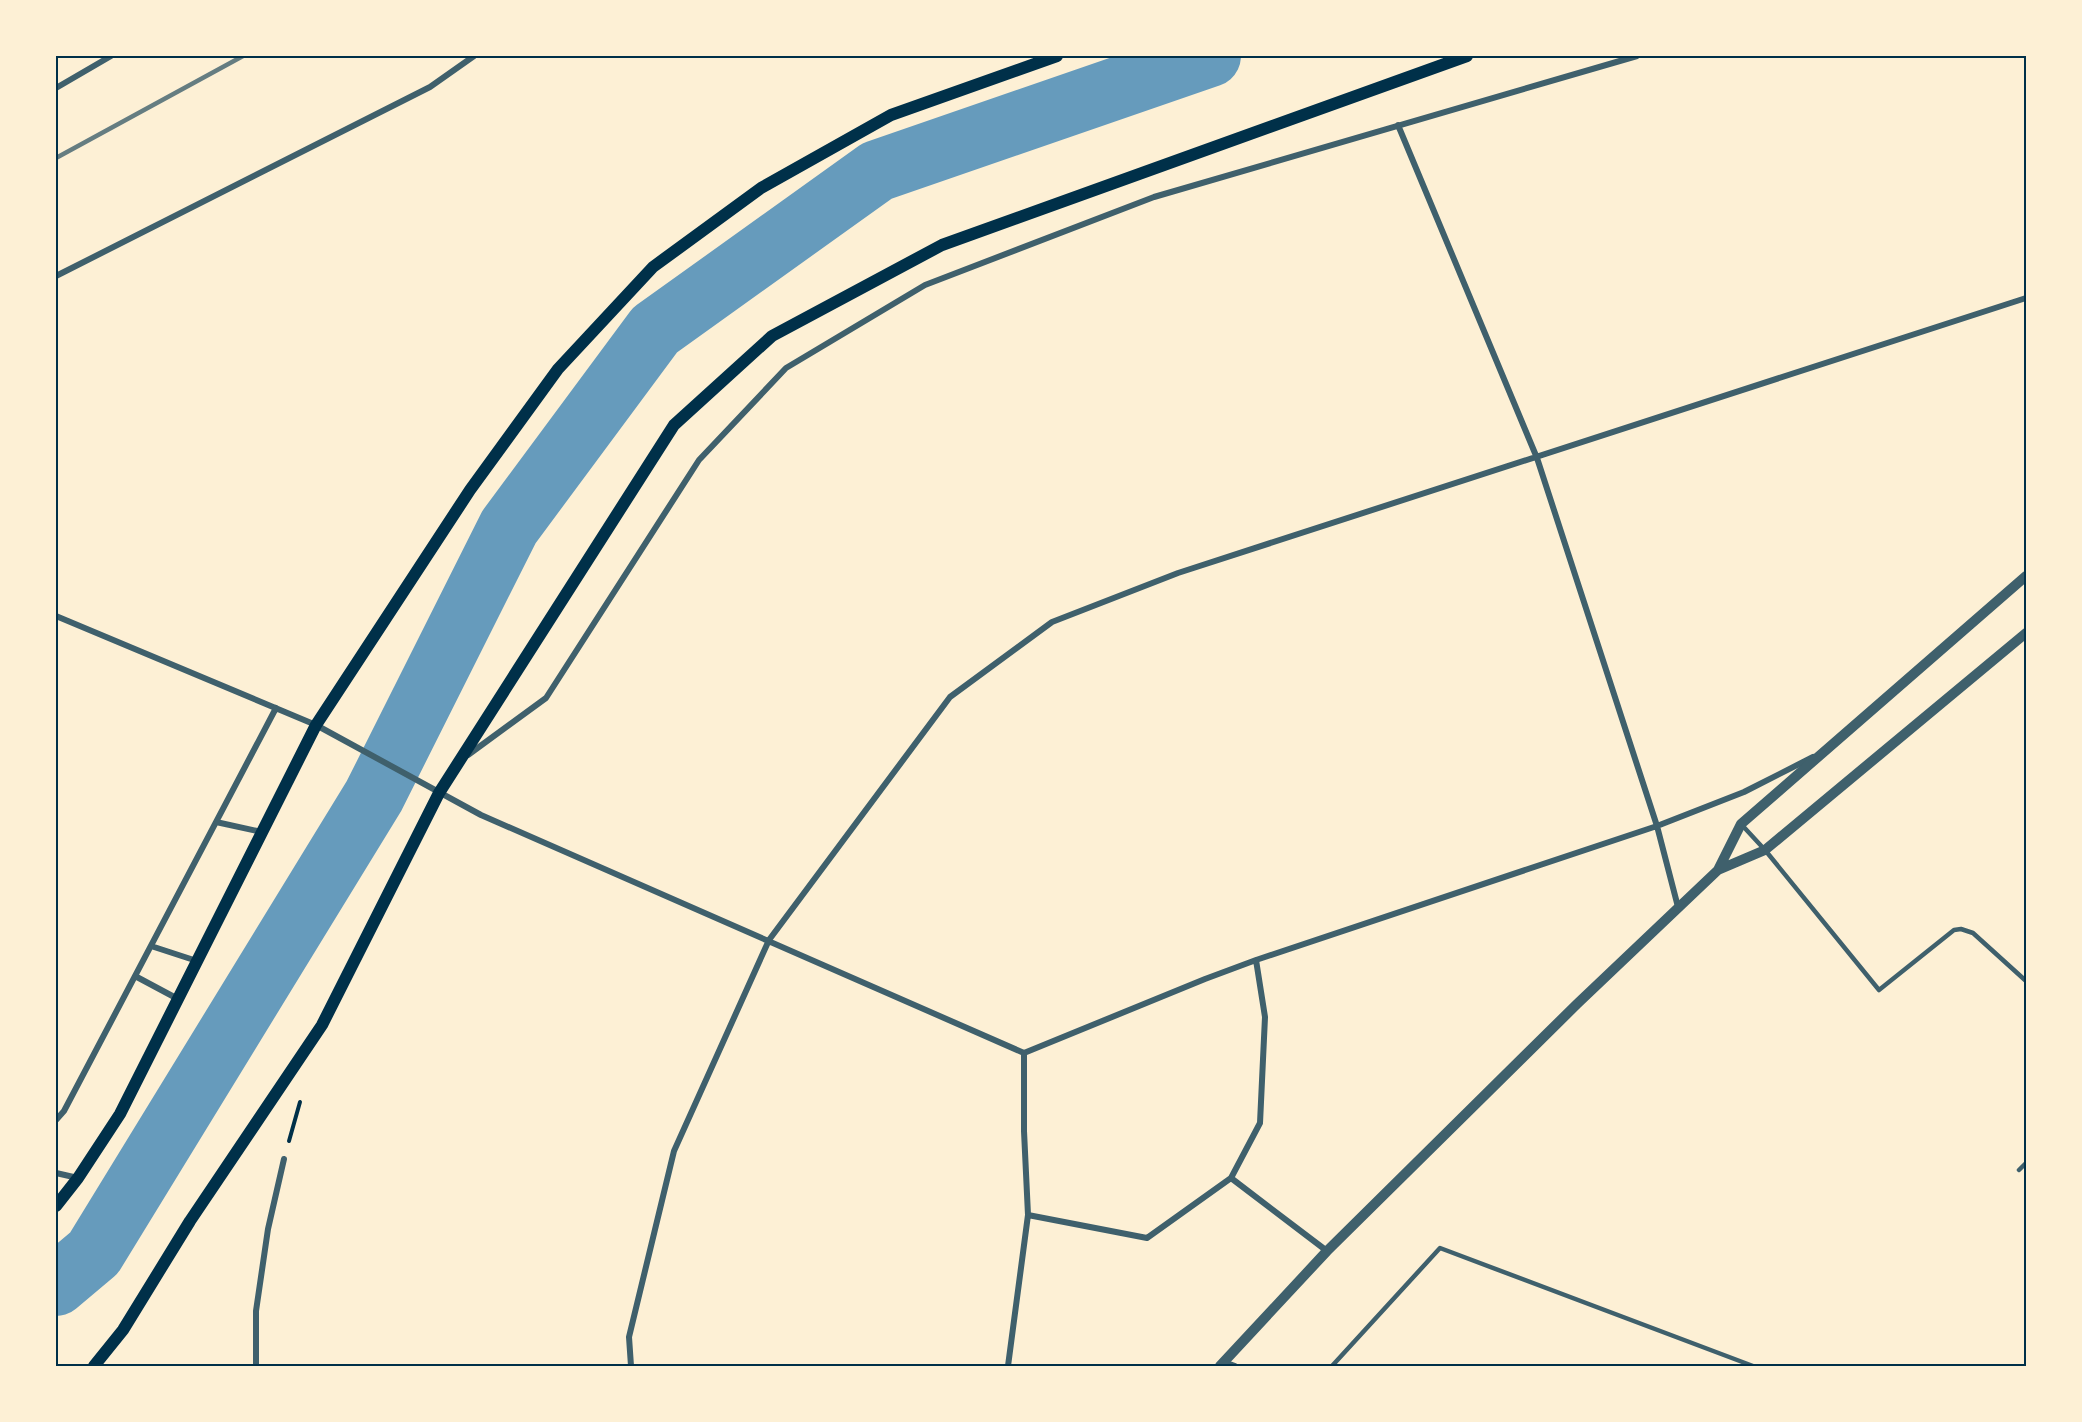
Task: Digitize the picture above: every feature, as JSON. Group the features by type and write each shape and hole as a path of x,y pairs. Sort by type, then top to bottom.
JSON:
{"main road":[{"path":"56,1206 78,1178 120,1114 316,725 470,490 558,369 653,267 761,188 891,115 1057,56"},
{"path":"94,1366 123,1329 190,1221 322,1025 440,793 674,425 772,336 942,245 1467,56"}],"street":[{"path":"56,88 111,56"},
{"path":"56,276 430,87 474,56"},
{"path":"460,760 546,698 699,460 786,368 925,285 1154,197 1637,56"},
{"path":"1398,125 1537,458 1657,826 1678,907"},
{"path":"631,1366 629,1338 674,1151 769,940 950,697 1052,622 1178,573 2026,298"},
{"path":"1718,870 1741,824 2026,576"},
{"path":"56,616 316,725 481,815 1024,1053 1256,960 1657,826 1744,792 1827,749"},
{"path":"1222,1364 1327,1251 1577,1004 1718,870 1765,850 2026,633"},
{"path":"56,1120 64,1111 276,708"},
{"path":"216,822 262,832"},
{"path":"151,946 197,961"},
{"path":"1028,1215 1147,1238 1231,1178 1260,1123 1265,1017 1256,960"},
{"path":"135,976 178,999"},
{"path":"1008,1366 1028,1215 1024,1131 1024,1053"},
{"path":"256,1366 256,1311 259,1288 268,1229 284,1159"},
{"path":"56,1173 78,1178"},
{"path":"1231,1178 1327,1251"},
{"path":"1222,1364 1235,1366"}],"lane":[{"path":"1741,824 1880,990 1954,930 1961,929 1972,933 2026,980"},
{"path":"2019,1170 2026,1163"},
{"path":"1332,1366 1440,1248 1753,1366"}],"waterway":[{"path":"56,1285 94,1253 374,796 509,527 655,330 877,171 1210,56"}],"railway":[{"path":"56,158 243,56"}]}
